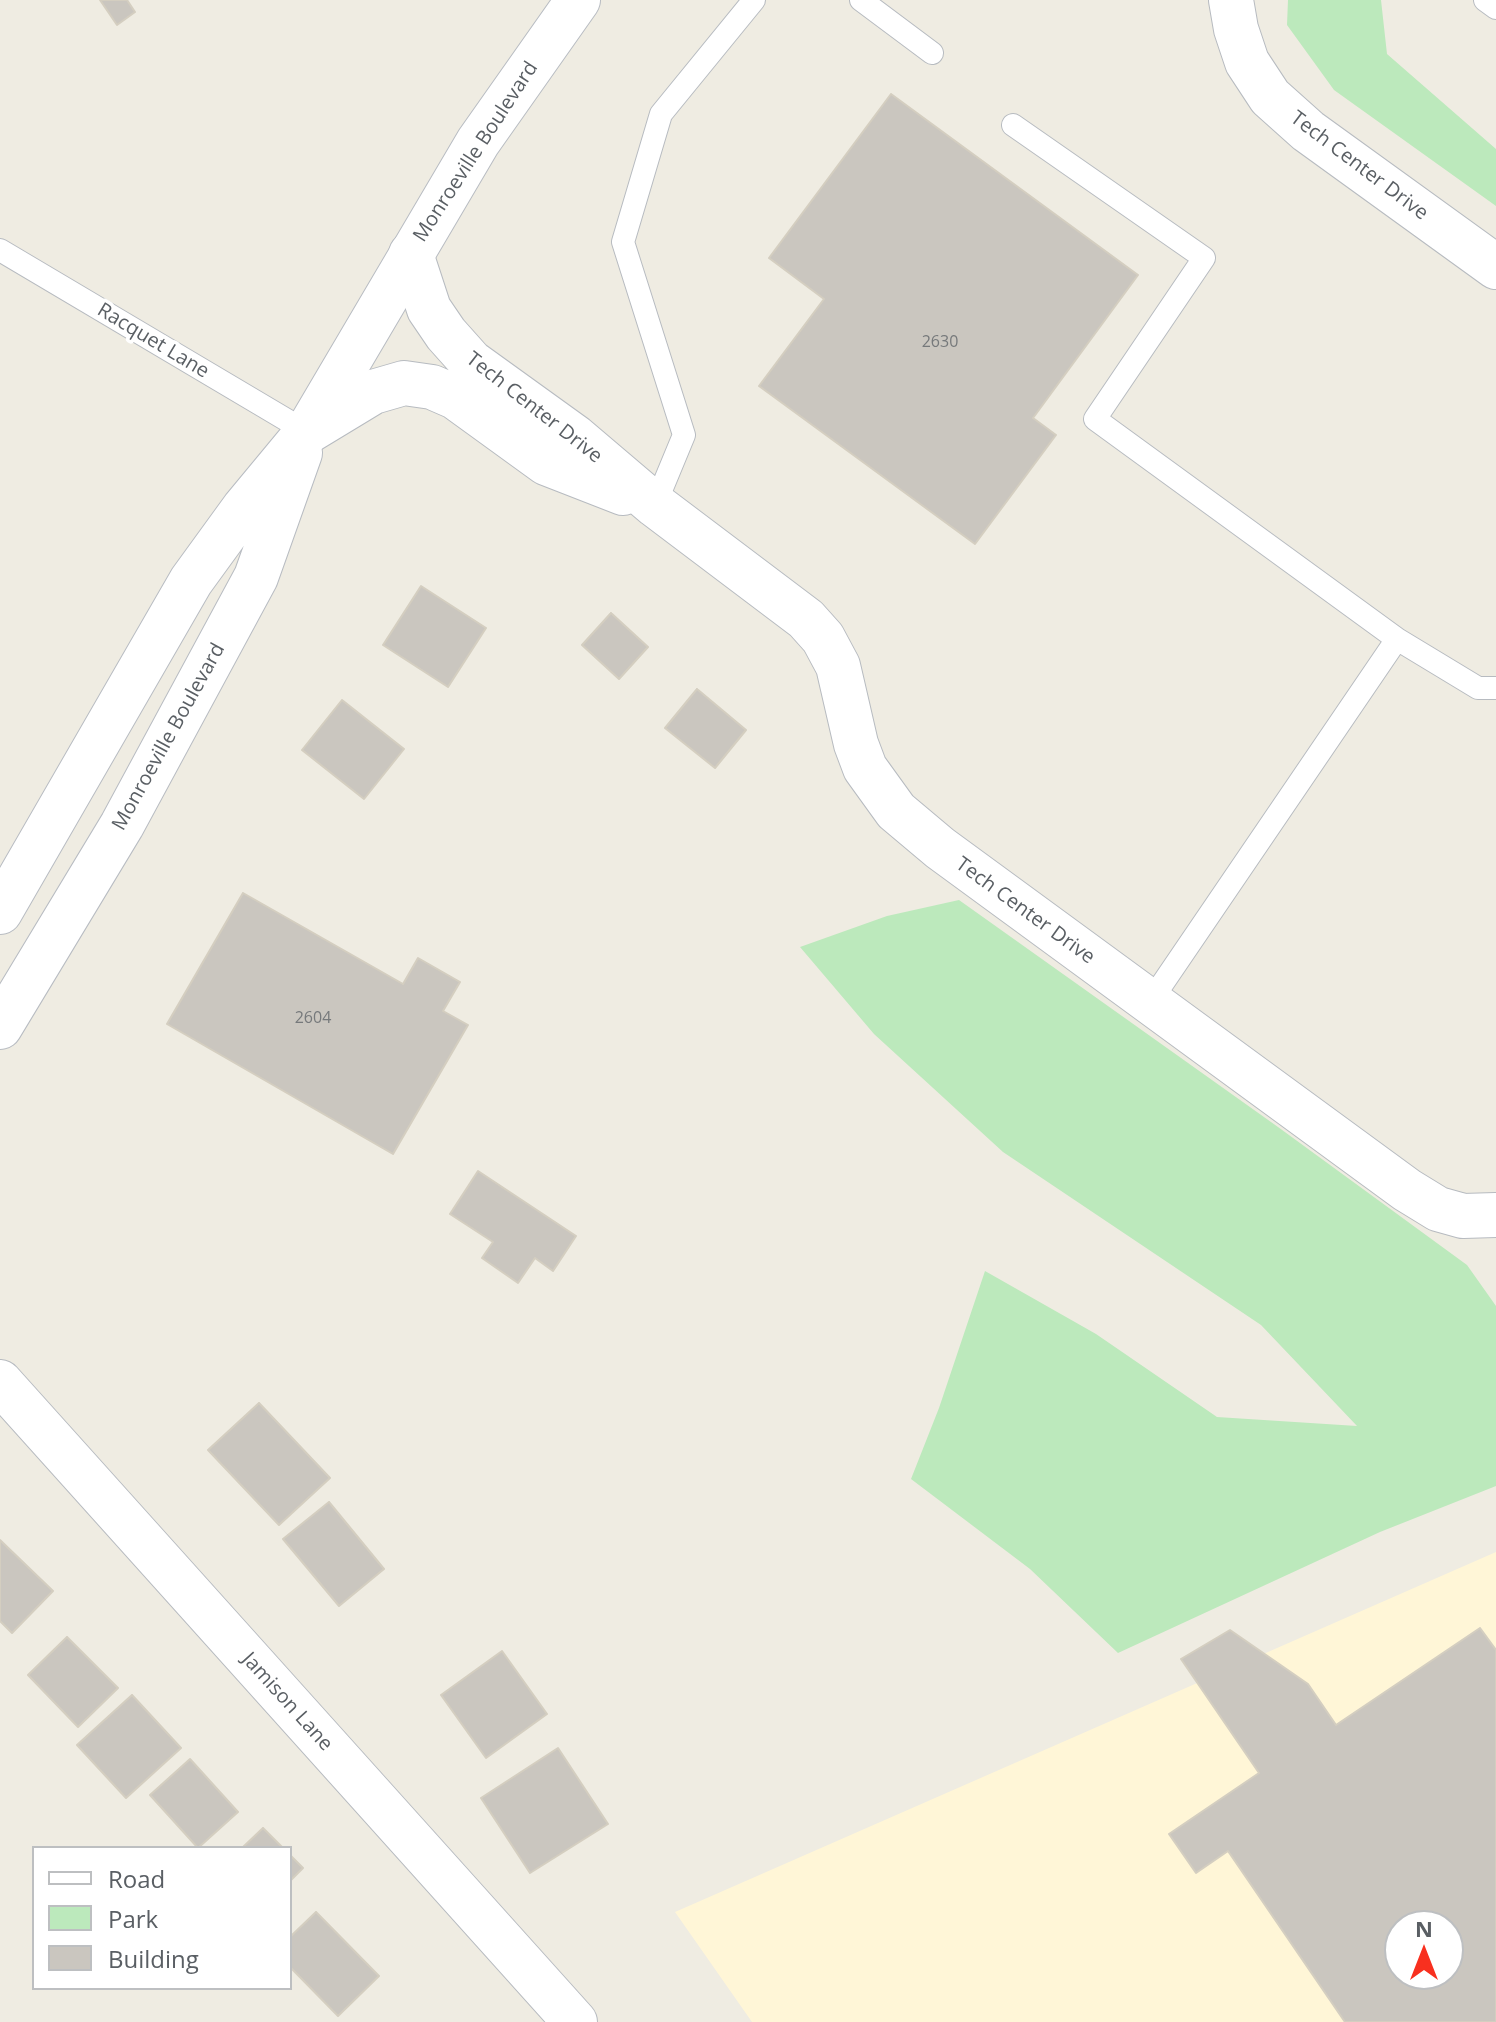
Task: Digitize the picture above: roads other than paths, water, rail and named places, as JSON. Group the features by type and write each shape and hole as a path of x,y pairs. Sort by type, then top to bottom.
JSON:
{"street":[{"name":"Monroeville Boulevard","path":"0,912 191,581 244,508 307,432 478,142 578,0"},
{"name":"Tech Center Drive","path":"1231,0 1236,29 1247,62 1270,97 1308,131 1496,267"},
{"name":"Tech Center Drive","path":"411,254 429,309 471,362 575,437 655,505 759,581 806,619 823,638 838,666 856,744 865,768 896,811 940,848 1407,1190 1438,1209 1463,1216 1496,1215"},
{"name":"Tech Center Drive","path":"307,432 373,392 404,383 432,387 455,397 546,463 655,505"},
{"name":"Monroeville Boulevard","path":"0,1027 122,825 256,577 307,432"},
{"name":"Jamison Lane","path":"0,1382 575,2022"}],"lane":[{"path":"655,505 684,435 623,242 661,114 754,0"},
{"path":"861,0 932,53"},
{"path":"1485,0 1496,8"},
{"path":"1013,125 1204,258 1095,419 1397,639 1478,688 1496,688"},
{"name":"Racquet Lane","path":"0,250 307,432"},
{"path":"1150,1002 1397,639"}]}
